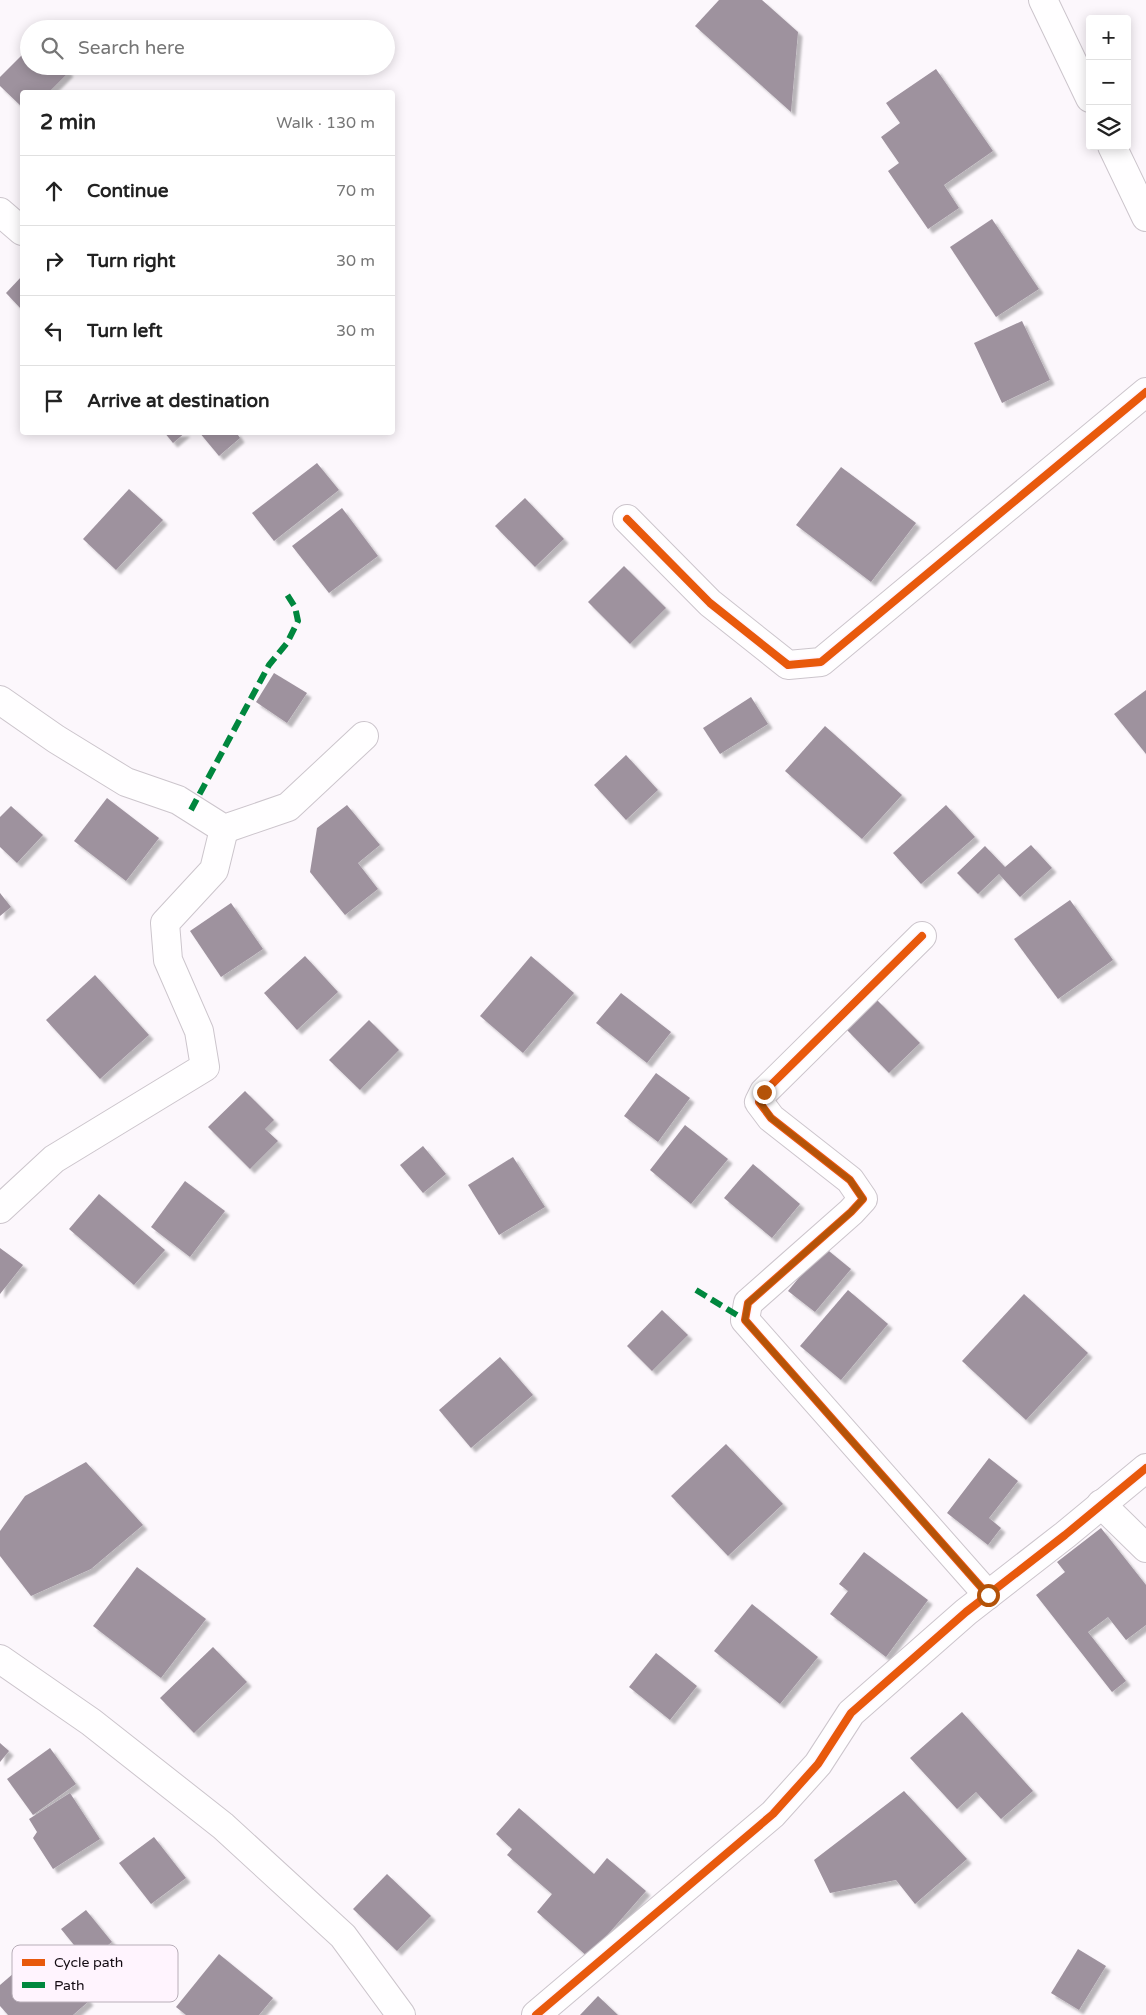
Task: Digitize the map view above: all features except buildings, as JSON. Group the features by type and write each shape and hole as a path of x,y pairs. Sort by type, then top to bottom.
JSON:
{"street":[{"path":"1042,0 1086,90"},
{"path":"1114,150 1146,217"},
{"path":"0,212 20,228"},
{"path":"627,520 710,603 788,665 821,662 1146,392"},
{"path":"0,700 56,739 126,782 178,800 224,829"},
{"path":"224,829 288,807 364,736"},
{"path":"0,1209 54,1159 205,1067 200,1032 168,960 165,923 214,870 224,829"},
{"path":"922,936 764,1092 760,1102 771,1118 850,1180 863,1199 851,1212 748,1303 745,1320 988,1595"},
{"path":"536,2015 773,1814 818,1764 851,1713 966,1612 1146,1468"},
{"path":"1102,1504 1146,1548"},
{"path":"0,1659 91,1722 223,1826 343,1936 400,2015"}],"marked path":[{"path":"191,810 269,665 287,643 298,621 295,607 286,593"},
{"path":"696,1290 745,1320"}],"cycle path":[{"path":"627,519 710,603 788,665 821,662 1146,392"},
{"path":"922,936 764,1092 759,1102 771,1118 850,1180 863,1199 851,1212 748,1303 745,1320 988,1595"},
{"path":"536,2015 773,1814 818,1764 851,1713 966,1612 1065,1535 1146,1468"}],"route":[{"path":"764,1092 760,1102 771,1118 850,1180 863,1199 851,1212 748,1303 745,1320 988,1595"}]}
